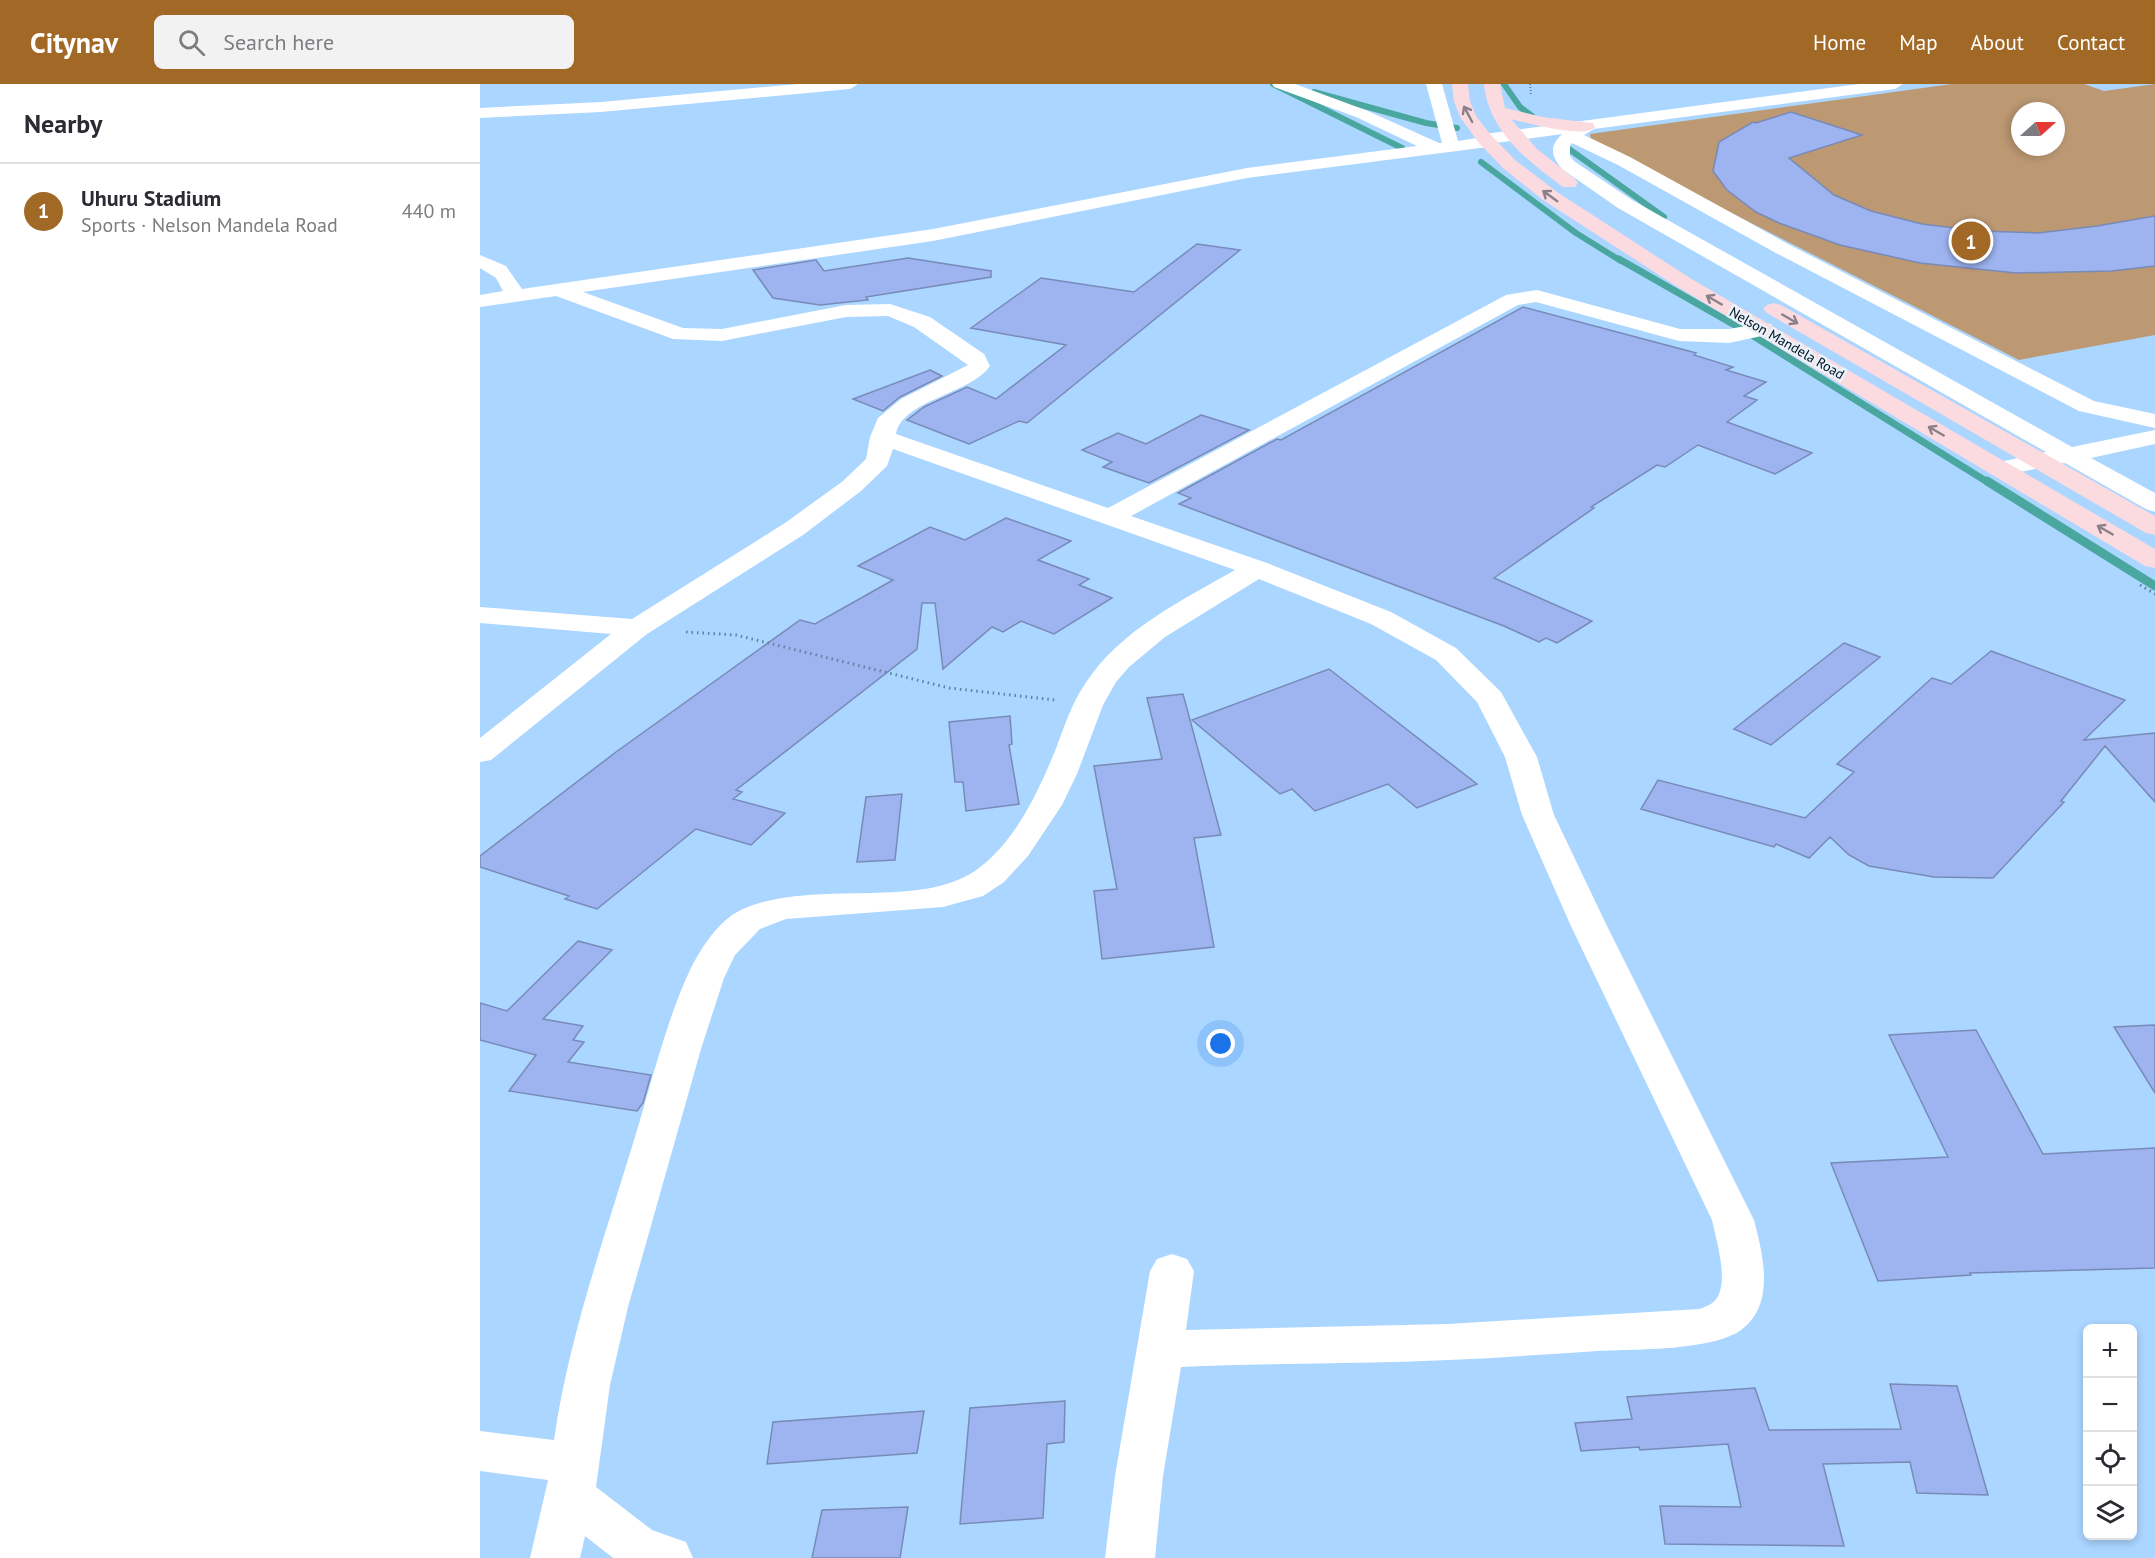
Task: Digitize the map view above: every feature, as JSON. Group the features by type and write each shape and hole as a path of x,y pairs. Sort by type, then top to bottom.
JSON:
{"main road":[{"name":"Nelson Mandela Road","path":"1460,84 1462,101 1468,117 1509,164 1550,196 1683,282 2155,560"},
{"name":"Nelson Mandela Road","path":"1492,84 1491,93 1497,111 1523,144 1565,179 1641,232 2155,527"},
{"path":"1497,111 1572,131"},
{"path":"1523,144 1572,131"}],"street":[{"path":"480,113 601,107 674,92 850,84"},
{"path":"1280,84 1443,147"},
{"path":"1434,84 1443,147"},
{"path":"1895,84 1572,131 1559,148 1561,156 1568,165 1625,204 2155,504"},
{"path":"1572,131 1781,248 2087,406 2155,421"},
{"path":"480,301 922,237 1247,173 1487,140 1523,144"},
{"path":"480,261 497,267 508,277 515,296"},
{"path":"480,753 637,628 794,529 852,486 878,461 886,423 909,404 973,373 979,366 976,359 922,322 890,310 846,311 722,335 681,334 558,290"},
{"path":"1108,518 1513,299 1537,296 1679,335 1729,336 1763,329"},
{"path":"2000,469 2155,436"},
{"path":"882,437 1257,569 1381,618 1446,654 1490,698 1521,757 1538,815 1588,924 1733,1220 1744,1261 1740,1298 1726,1317 1699,1327 1448,1342 1276,1344 1161,1350"},
{"path":"555,1558 573,1479 589,1372 634,1208 689,1025 709,969 730,936 755,917 788,908 834,902 917,899 962,892 988,879 1018,851 1038,819 1067,760 1089,704 1106,675 1134,648 1170,621 1257,569"},
{"path":"480,615 637,628"},
{"path":"1130,1558 1139,1476 1172,1271"},
{"path":"480,1451 573,1479 635,1546 668,1558"}],"path":[{"path":"637,628 736,635 949,688 1089,704"}],"shaded area":[{"path":"1952,84 2084,84 2104,91 2155,84 2155,335 2019,360 1591,141 1590,134"}],"building":[{"path":"1791,112 1862,135 1789,158 1834,195 1871,211 1922,224 1980,231 2038,233 2155,216 2155,266 2111,271 2016,273 1920,263 1840,245 1779,223 1756,212 1727,190 1713,171 1719,142 1753,122"},
{"path":"1197,244 1240,250 1027,423 1019,421 969,444 907,420 924,407 967,387 996,399 1066,345 971,328 1041,278 1134,292"},
{"path":"908,258 991,271 991,277 866,297 868,300 820,305 773,298 753,270 816,260 824,271"},
{"path":"1523,307 1696,353 1694,355 1733,367 1726,370 1766,382 1744,396 1757,400 1727,422 1812,453 1775,474 1698,445 1665,467 1657,465 1591,507 1594,508 1494,578 1592,621 1557,643 1546,638 1539,642 1504,626 1179,504 1191,498 1178,493 1277,439 1281,440"},
{"path":"930,370 942,376 900,397 883,411 853,399"},
{"path":"1201,415 1249,430 1149,483 1103,467 1112,462 1082,450 1118,433 1146,444"},
{"path":"1006,518 1071,541 1038,560 1089,579 1079,585 1112,598 1054,634 1021,621 1003,632 992,627 943,669 935,603 922,603 917,649 736,790 742,792 733,799 785,813 751,845 696,829 597,909 565,899 569,896 480,867 480,856 616,752 800,620 815,624 893,580 858,566 930,527 965,540"},
{"path":"1844,643 1880,657 1771,745 1734,729"},
{"path":"1991,651 2125,700 2084,740 2155,733 2155,802 2105,746 2061,801 2064,802 1993,878 1934,877 1869,866 1849,855 1830,837 1809,858 1776,844 1774,847 1641,809 1658,780 1805,818 1854,772 1837,764 1932,678 1951,684"},
{"path":"1329,669 1477,784 1417,808 1388,784 1315,811 1292,789 1280,794 1192,720"},
{"path":"1183,694 1221,835 1194,838 1214,947 1102,959 1094,891 1117,889 1094,766 1162,759 1147,698"},
{"path":"1010,716 1012,744 1009,745 1019,804 966,811 963,782 955,782 949,722"},
{"path":"902,794 895,860 857,862 866,797"},
{"path":"578,941 612,950 543,1019 583,1026 573,1040 584,1042 568,1062 651,1075 643,1103 637,1111 509,1091 536,1055 480,1040 480,1003 507,1011"},
{"path":"2155,1025 2155,1093 2114,1027"},
{"path":"1976,1030 2043,1154 2155,1148 2155,1268 1970,1273 1971,1275 1878,1281 1831,1163 1948,1157 1889,1035"},
{"path":"1890,1384 1957,1386 1988,1495 1917,1493 1910,1462 1823,1464 1844,1546 1665,1544 1660,1506 1741,1507 1728,1444 1640,1450 1639,1447 1581,1451 1575,1423 1632,1419 1627,1397 1755,1388 1769,1430 1901,1429"},
{"path":"1065,1401 1064,1442 1047,1444 1043,1518 960,1524 970,1408"},
{"path":"924,1411 917,1453 767,1464 773,1422"},
{"path":"908,1507 900,1558 812,1558 822,1510"}],"waterway":[{"path":"1273,84 1402,148"},
{"path":"1504,84 1520,107 1532,116"},
{"path":"1314,92 1426,123 1457,128"},
{"path":"1569,149 1664,217 1649,219"},
{"path":"1481,162 1576,233 1621,261"},
{"path":"1619,259 1747,332 1989,483"},
{"path":"1987,481 2155,586"}],"place":[{"name":"Uhuru Stadium","path":"1971,241"}]}
